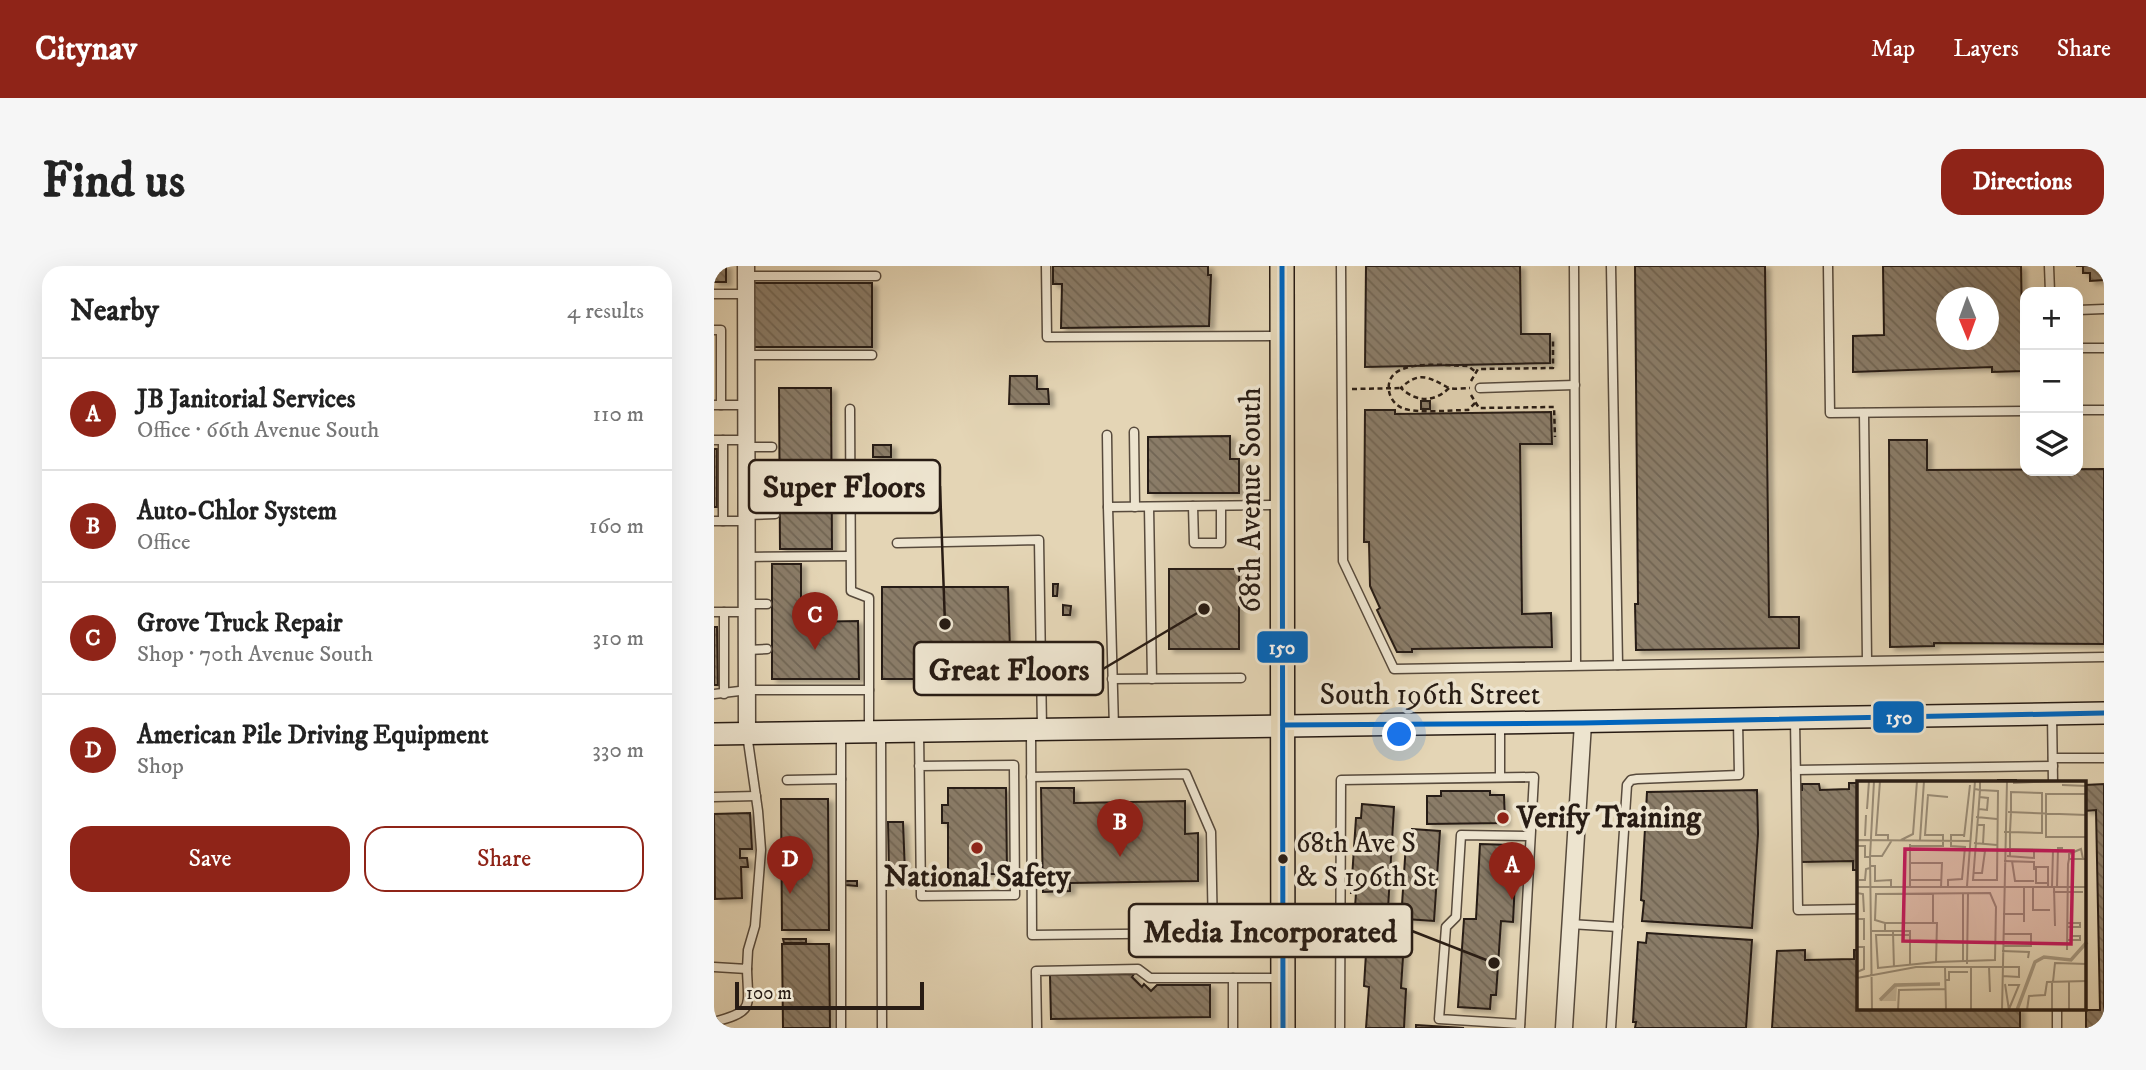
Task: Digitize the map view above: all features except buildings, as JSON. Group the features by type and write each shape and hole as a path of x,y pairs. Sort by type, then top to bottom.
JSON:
{"main road":[{"name":"68th Avenue South","path":"1282,266 1283,1028"},
{"name":"South 196th Street","path":"714,734 1738,721 2104,713"}],"street":[{"path":"746,271 747,734"},
{"path":"1564,1028 1583,723"}],"lane":[{"path":"1046,266 1047,337 1283,336"},
{"path":"1341,266 1343,561 1394,669 2104,657"},
{"path":"1574,266 1576,666"},
{"path":"1611,266 1618,665"},
{"path":"1828,266 1830,413 2020,411"},
{"path":"2049,266 2050,287"},
{"path":"746,271 876,276"},
{"path":"714,295 746,295"},
{"path":"2083,310 2104,309"},
{"path":"714,330 721,330 718,405 746,405"},
{"path":"2083,348 2104,348"},
{"path":"746,355 872,355"},
{"path":"1480,388 1575,385"},
{"path":"850,409 851,591 869,598 869,690 875,732 882,1028"},
{"path":"2083,410 2104,410"},
{"path":"1864,413 1867,660"},
{"path":"1134,432 1135,507"},
{"path":"1107,435 1114,728"},
{"path":"772,447 718,440 718,521 775,514"},
{"path":"1108,507 1283,505"},
{"path":"1149,506 1152,679"},
{"path":"1193,506 1194,543 1221,542 1221,506"},
{"path":"897,543 1039,540 1037,729 1031,777 1032,935 1207,933 1225,941 1283,941"},
{"path":"746,556 850,556"},
{"path":"714,612 767,604"},
{"path":"724,612 724,694"},
{"path":"747,650 767,649"},
{"path":"1112,679 1241,678"},
{"path":"714,694 748,690 869,690"},
{"path":"2052,714 2053,781"},
{"path":"1795,719 1798,910 1857,909"},
{"path":"1611,1028 1627,785 1631,780 1637,779 1739,775 1738,721"},
{"path":"1500,724 1500,777"},
{"path":"919,731 919,766 921,896 1015,895 1014,765 919,766"},
{"path":"841,732 841,1028"},
{"path":"714,1022 737,1016 746,1010 748,1004 748,950 755,926 761,850 747,734"},
{"path":"1796,770 2104,758"},
{"path":"1031,777 1186,774 1211,832 1213,936"},
{"path":"1340,1028 1341,780 1534,777 1520,1026 1439,1019 1446,927 1456,916 1461,835 1530,836"},
{"path":"787,780 841,779"},
{"path":"714,797 756,796"},
{"path":"1570,924 1618,927"},
{"path":"714,967 747,969"},
{"path":"1037,1028 1035,971 1138,969 1150,978 1283,978"},
{"path":"1233,978 1233,1028"},
{"path":"2057,1010 2057,1028"}],"path":[{"path":"1475,403 1468,410 1405,409 1392,400 1389,388 1395,372 1405,367 1468,366 1476,372"},
{"path":"1342,389 1401,388 1412,380 1425,377 1438,380 1449,388 1470,388"},
{"path":"1401,388 1411,396 1424,399 1438,397 1449,388"}],"transit line":[{"name":"150","path":"1282,266 1283,1028"},
{"name":"150","path":"1283,725 1583,723 2104,713"}],"place":[{"name":"Great Floors","path":"1204,609"},
{"name":"Super Floors","path":"945,624"},
{"name":"Grove Truck Repair","path":"815,650"},
{"name":"Verify Training","path":"1503,818"},
{"name":"National Safety","path":"977,848"},
{"name":"Auto-Chlor System","path":"1120,857"},
{"name":"68th Ave S & S 196th St","path":"1283,859"},
{"name":"American Pile Driving Equipment","path":"790,894"},
{"name":"JB Janitorial Services","path":"1512,900"},
{"name":"Media Incorporated","path":"1494,963"}]}
